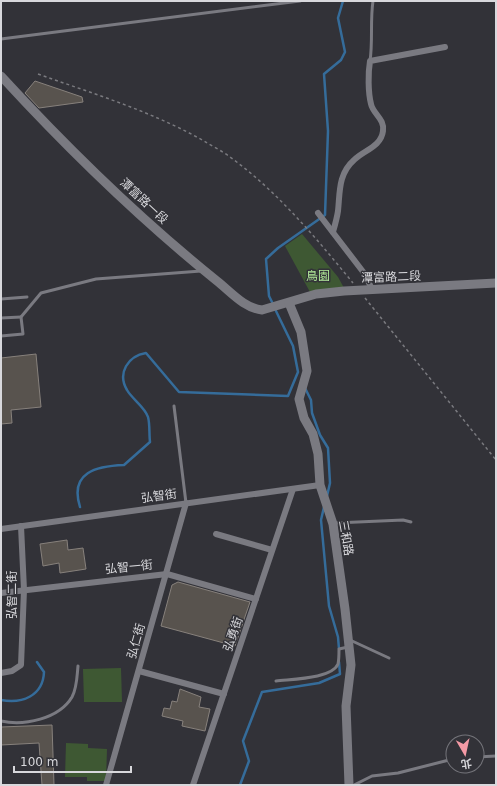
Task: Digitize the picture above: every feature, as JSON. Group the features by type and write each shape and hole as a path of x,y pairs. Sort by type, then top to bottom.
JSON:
{"street":[{"path":"333,232 338,212 341,180 353,160 376,145 384,130 381,118 371,105 370,62 445,47"},
{"name":"潭富路一段","path":"1,76 77,156 204,271 250,307 262,310 285,304"},
{"path":"319,214 364,273 372,289"},
{"name":"潭富路二段","path":"285,304 316,294 372,289 496,283"},
{"name":"三和路","path":"285,304 302,332 307,372 299,399 304,418 313,434 318,454 320,485 333,524 351,665 346,706 350,785"},
{"name":"弘智街","path":"1,529 320,485"},
{"name":"弘勇街","path":"193,785 293,489"},
{"name":"弘仁街","path":"108,785 186,503"},
{"name":"弘智二街","path":"1,672 12,672 21,665 24,590 21,526"},
{"path":"216,534 272,550"},
{"name":"弘智一街","path":"1,593 167,574 256,599"},
{"path":"139,672 224,694"}],"lane":[{"path":"1,39 278,2 300,1"},
{"path":"370,62 372,48 370,19 373,1"},
{"path":"1,336 22,334 21,317 41,293 96,279 204,271"},
{"path":"1,299 27,297"},
{"path":"1,318 21,317"},
{"path":"174,406 186,503"},
{"path":"333,524 403,520 411,522"},
{"path":"276,681 325,675 333,671 338,664 339,649 349,643 389,658"},
{"path":"1,721 24,723 53,714 64,706 72,697 77,683 78,666"},
{"path":"485,757 496,756"},
{"path":"354,785 372,776 398,773 445,761"}],"path":[{"path":"38,74 114,100 174,124 229,156 261,182 289,210"},
{"path":"423,370 496,460"}],"green space":[{"name":"鳥園","path":"302,234 338,277 344,288 310,292 285,246"},
{"path":"121,668 122,702 84,702 83,669"},
{"path":"66,743 88,744 88,748 107,749 106,781 87,781 87,777 65,777"}],"building":[{"path":"35,81 82,97 83,102 39,108 25,93"},
{"path":"36,354 41,407 11,410 12,423 1,424 1,358"},
{"path":"67,540 68,550 83,548 86,569 60,573 59,563 43,566 40,544"},
{"path":"178,582 250,602 235,646 161,626 172,585"},
{"path":"180,689 201,697 199,707 210,709 205,731 182,726 183,721 162,716 164,708 170,709 172,701 177,702"},
{"path":"52,725 54,785 42,785 39,743 1,745 1,727"}],"waterway":[{"path":"273,304 269,296 266,259 278,248 325,215 328,131 324,74 341,60 345,52 338,18 343,1"},
{"path":"80,507 78,486 88,473 104,467 124,465 150,442 148,417 141,406 129,393 124,384 123,377 126,366 134,358 146,353 179,392 288,396 298,372 293,346 275,309"},
{"path":"305,388 311,400 312,413 320,435 328,448 330,483 327,496"},
{"path":"324,507 321,520 329,606 338,637 339,649"},
{"path":"1,700 16,701 24,699 40,687 44,672 37,662"},
{"path":"240,785 249,761 243,741 262,692 319,683 340,674 339,662"}]}
